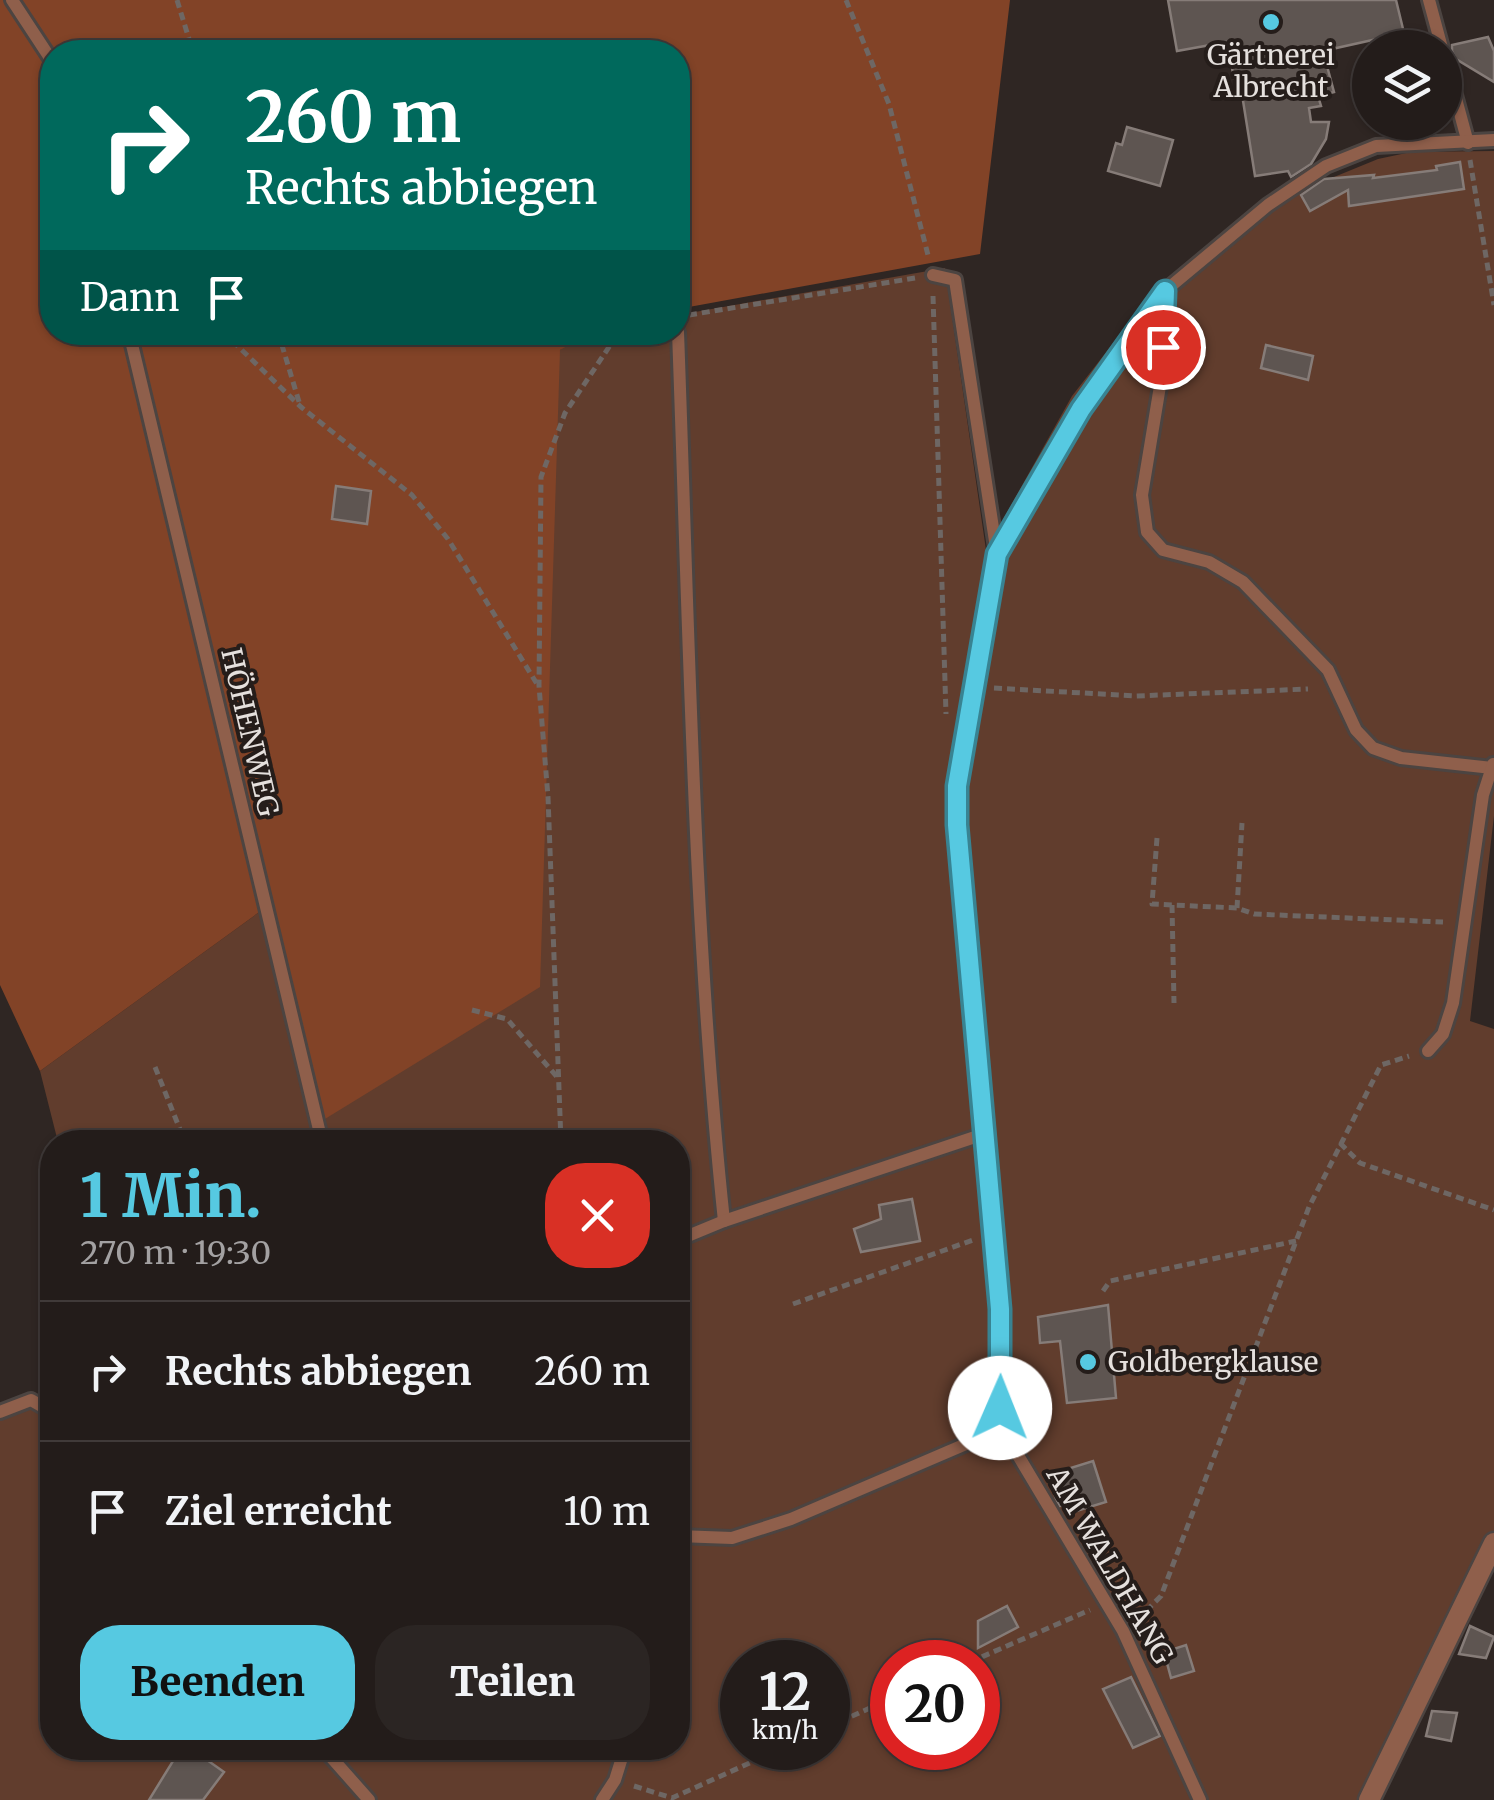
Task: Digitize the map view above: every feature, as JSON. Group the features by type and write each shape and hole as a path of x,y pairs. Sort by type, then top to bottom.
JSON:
{"street":[{"path":"1370,1800 1494,1544"}],"lane":[{"path":"12,0 40,43"},
{"path":"1430,0 1438,30"},
{"path":"1462,121 1468,143"},
{"path":"997,554 1081,409 1165,291 1268,205 1326,166 1376,146 1494,140"},
{"path":"690,1536 732,1538 790,1519 973,1441 992,1427 1000,1408 993,1233 957,825 957,786 997,554 955,280 933,274"},
{"path":"1165,291 1162,374 1142,495 1147,532 1164,550 1210,562 1243,582 1328,670 1356,730 1372,748 1402,758 1493,765 1454,1004 1443,1034 1428,1051"},
{"name":"HÖHENWEG","path":"133,345 319,1130"},
{"path":"679,345 701,924 710,1094 724,1221"},
{"path":"690,1235 984,1134"},
{"path":"0,1412 31,1400 40,1405"},
{"name":"AM WALDHANG","path":"992,1427 1010,1442 1123,1631 1200,1800"},
{"path":"333,1760 369,1800"},
{"path":"602,1800 615,1780 621,1760"}],"path":[{"path":"176,0 189,40"},
{"path":"846,0 889,104 933,274 946,724"},
{"path":"1468,143 1494,306"},
{"path":"690,315 933,274"},
{"path":"236,345 301,408 412,495 448,539 538,686"},
{"path":"282,345 301,408"},
{"path":"561,1130 548,798 538,686 541,478 566,413 610,345"},
{"path":"976,687 1136,696 1308,689"},
{"path":"1237,908 1242,824"},
{"path":"1157,838 1152,904 1237,908 1254,914 1466,923"},
{"path":"1172,905 1174,1003"},
{"path":"472,1010 507,1020 560,1080"},
{"path":"1123,1631 1161,1596 1296,1241 1381,1065 1428,1051"},
{"path":"155,1066 180,1130"},
{"path":"1340,1143 1360,1163 1494,1210"},
{"path":"792,1304 993,1233"},
{"path":"1103,1291 1110,1281 1296,1241"},
{"path":"1000,1649 1106,1603"},
{"path":"615,1780 672,1798 734,1770"}],"shaded area":[{"path":"0,0 1010,0 980,254 690,307 690,40 40,40 40,345 569,345 560,350 540,987 320,1122 269,905 40,1071 0,985"},
{"path":"1494,151 1494,816 1470,1021 1494,1029 1494,1541 1369,1800 0,1800 0,1416 40,1404 40,1760 690,1760 690,1130 55,1130 40,1071 269,905 566,345 690,345 690,313 945,268 986,550 1072,396 1149,297 1266,205 1378,159 1411,152"}],"building":[{"path":"1168,0 1396,0 1403,30 1352,30 1352,45 1323,51 1334,92 1318,96 1321,106 1309,108 1311,122 1329,122 1326,139 1311,164 1291,177 1288,171 1255,176 1241,88 1236,89 1227,42 1177,51"},
{"path":"1488,37 1494,51 1494,82 1462,63 1462,43"},
{"path":"1127,127 1173,140 1160,186 1108,171 1116,143 1122,145"},
{"path":"1460,162 1464,189 1349,206 1348,190 1310,211 1301,195 1324,179 1437,170 1436,166"},
{"path":"1266,345 1313,356 1308,380 1261,368"},
{"path":"336,486 371,491 367,524 332,519"},
{"path":"912,1199 920,1241 861,1252 854,1229 881,1219 879,1205"},
{"name":"Goldbergklause","path":"1108,1305 1116,1398 1067,1403 1060,1341 1040,1343 1038,1317"},
{"path":"1093,1461 1106,1502 1070,1513 1067,1503 1060,1506 1048,1475"},
{"path":"1007,1606 1018,1627 993,1640 978,1640 978,1621"},
{"path":"1470,1626 1494,1637 1486,1658 1459,1654"},
{"path":"1186,1645 1194,1671 1171,1678 1164,1652"},
{"path":"1131,1677 1160,1736 1133,1748 1103,1689"},
{"path":"1432,1711 1457,1713 1451,1741 1426,1736"},
{"path":"174,1760 207,1760 224,1772 203,1800 149,1800"}],"place":[{"name":"Gärtnerei Albrecht","path":"1271,22"},
{"name":"Goldbergklause","path":"1088,1362"}],"route":[{"path":"1000,1408 1000,1309 957,825 957,786 997,554 1081,409 1165,291 1163,347"}]}
